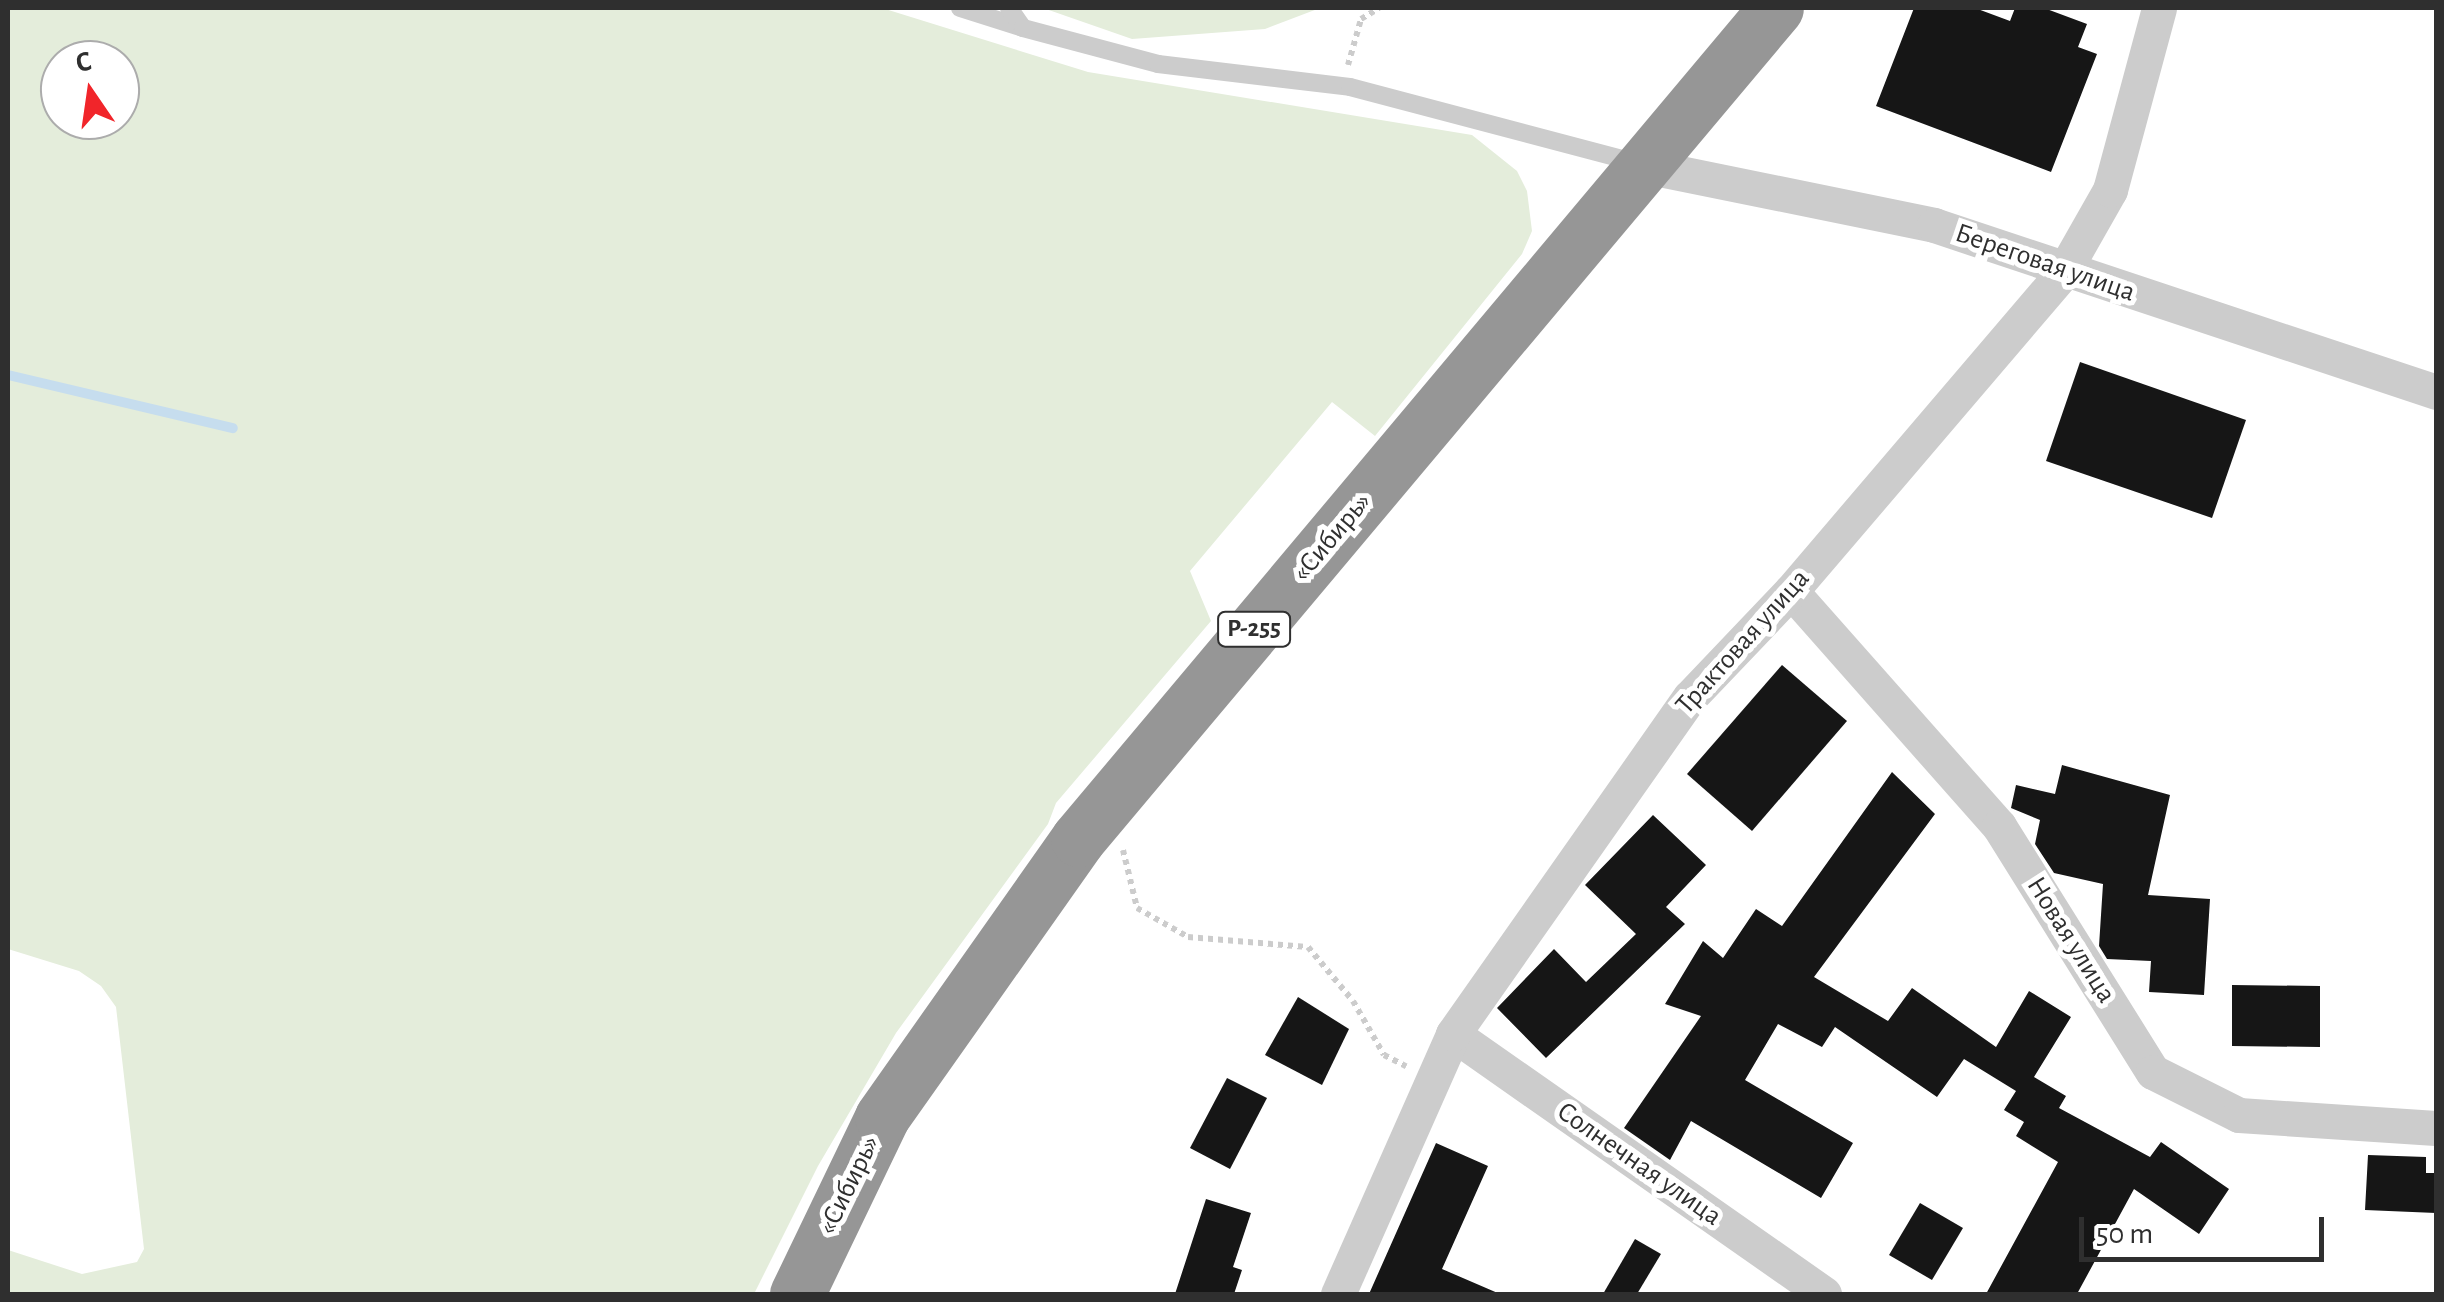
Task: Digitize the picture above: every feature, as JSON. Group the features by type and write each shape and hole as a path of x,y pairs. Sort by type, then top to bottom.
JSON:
{"highway":[{"name":"«Сибирь»","path":"797,1294 882,1117 955,1006 1111,800 1776,8"}],"street":[{"name":"Трактовая улица","path":"1338,1294 1453,1034 1690,697 1791,591 2064,271 2110,190 2160,8"},
{"name":"Береговая улица","path":"1645,166 1934,225 2436,392"},
{"name":"Новая улица","path":"1791,591 1999,826 2154,1072 2239,1114 2436,1128"},
{"name":"Солнечная улица","path":"1453,1034 1824,1294"}],"lane":[{"path":"960,8 1158,64 1350,86 1645,166"},
{"path":"1009,8 1023,28"}],"path":[{"path":"1350,86 1348,62 1361,19 1379,8"},
{"path":"1111,800 1137,908 1188,937 1308,947 1353,1001 1384,1055 1433,1080"}],"green space":[{"path":"8,8 882,8 1088,72 1472,135 1517,171 1527,191 1532,231 1522,254 1375,436 1332,402 1190,571 1211,621 1056,803 1048,824 896,1033 818,1166 754,1294 8,1294 8,1250 82,1274 137,1262 144,1249 116,1007 101,986 79,971 8,949"},
{"path":"1043,8 1320,8 1265,29 1132,39"}],"building":[{"path":"1914,8 1975,8 2010,21 2015,8 2044,8 2087,24 2078,47 2097,54 2051,172 1876,106"},
{"path":"2080,362 2246,420 2212,518 2046,461"},
{"path":"1782,665 1847,721 1752,831 1687,774"},
{"path":"2062,765 2170,795 2148,895 2210,899 2204,995 2149,992 2151,961 2107,959 2099,946 2103,884 2054,873 2035,844 2040,820 2011,808 2016,785 2055,794"},
{"path":"1892,772 1935,814 1814,977 1888,1021 1912,988 1996,1047 2029,991 2071,1017 2034,1077 2066,1096 2059,1108 2150,1157 2161,1142 2229,1189 2199,1234 2134,1189 2077,1294 1986,1294 2058,1162 2016,1136 2024,1122 2004,1110 2016,1091 1964,1059 1937,1097 1835,1027 1822,1047 1778,1024 1745,1080 1853,1143 1821,1198 1691,1121 1670,1160 1624,1128 1701,1016 1665,1004 1703,941 1723,958 1756,909 1782,926"},
{"path":"1653,815 1706,865 1666,907 1685,924 1546,1058 1497,1008 1554,949 1586,982 1636,934 1585,885"},
{"path":"2232,985 2320,986 2320,1047 2232,1046"},
{"path":"1298,997 1349,1029 1322,1085 1265,1055"},
{"path":"1227,1078 1267,1098 1230,1169 1190,1148"},
{"path":"1436,1143 1488,1166 1442,1269 1500,1294 1369,1294"},
{"path":"2368,1155 2426,1157 2426,1173 2436,1173 2436,1213 2365,1210"},
{"path":"1206,1199 1251,1213 1233,1267 1242,1270 1234,1294 1175,1294"},
{"path":"1920,1203 1963,1228 1932,1280 1889,1255"},
{"path":"1635,1239 1661,1254 1637,1294 1603,1294"}],"waterway":[{"path":"8,375 233,428"}]}
